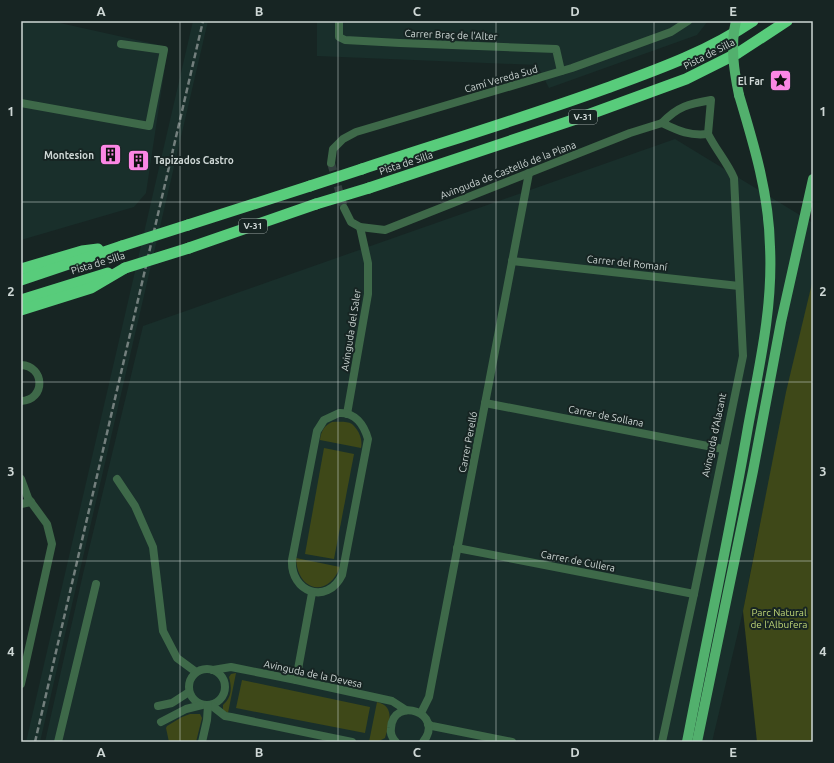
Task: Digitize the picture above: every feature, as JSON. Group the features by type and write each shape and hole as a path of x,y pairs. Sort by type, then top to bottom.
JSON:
{"highway":[{"name":"Pista de Silla","path":"21,280 188,224 577,99 678,62 731,36 753,21"},
{"name":"Pista de Silla","path":"21,300 189,248 316,204 369,188 582,117 686,79 738,53 787,21"},
{"path":"21,269 82,252 122,246"},
{"path":"21,310 91,288 125,268"}],"main road":[{"path":"687,742 739,480 768,319 771,280 768,209 760,171 739,95 734,70 733,40 736,21"},
{"path":"697,742 753,471 781,322 813,179"}],"street":[{"name":"Carrer Braç de l'Alter","path":"339,21 339,37 345,40 556,49 561,71"},
{"name":"Camí Vereda Sud","path":"331,163 333,149 343,139 356,132 561,71 671,32 688,21"},
{"path":"21,103 149,126 164,50 121,44"},
{"path":"711,100 708,134 696,135 684,133 662,123 672,112 692,103 711,100"},
{"name":"Avinguda de Castelló de la Plana","path":"360,227 385,230 630,133 662,123"},
{"name":"Avinguda d'Alacant","path":"662,742 743,356 734,178 728,165 714,147 708,134"},
{"name":"Carrer Perelló","path":"421,713 429,697 529,173"},
{"path":"344,208 351,222 360,227"},
{"name":"Avinguda del Saler","path":"347,414 368,294 368,263 360,227"},
{"name":"Carrer del Romaní","path":"512,261 739,286"},
{"path":"21,365 35,370 40,381 34,397 21,402"},
{"name":"Carrer de Sollana","path":"485,403 723,449"},
{"path":"339,413 347,414 359,420 368,440 344,565 339,581 331,588 312,593 306,590 296,580 291,568 317,431 320,424 329,417 339,413"},
{"path":"21,479 28,498 47,524 52,544 23,668 21,684"},
{"path":"117,479 134,506 153,547 163,631 177,658 196,672"},
{"path":"21,504 31,502"},
{"name":"Carrer de Cullera","path":"457,548 694,594"},
{"path":"58,742 96,584"},
{"path":"296,680 312,593"},
{"name":"Avinguda de la Devesa","path":"213,670 231,667 296,680 392,701 406,710 421,713"},
{"path":"161,722 186,709 207,705 215,704 222,698 226,688 224,679 218,672 213,670 202,669 196,672 189,682 189,692 192,698 207,705 225,716 352,742"},
{"path":"158,706 172,703 189,692"},
{"path":"202,742 207,720 207,705"},
{"path":"394,741 391,731 391,723 394,717 400,712 406,710"},
{"path":"421,713 426,718 429,731 423,742"},
{"path":"428,724 512,742"}],"shaded area":[{"path":"21,21 51,21 168,47 146,193 134,207 21,240"},
{"path":"193,21 208,21 40,742 26,742"},
{"path":"317,21 708,21 697,35 549,88 537,65 317,56"},
{"path":"675,139 813,223 813,279 756,543 743,611 712,742 45,742 83,574 143,326"}],"green space":[{"name":"Parc Natural de l'Albufera","path":"813,279 813,742 757,742 743,611 786,392"},
{"path":"332,422 345,422 352,424 360,435 361,448 320,440 323,429"},
{"path":"324,448 354,454 334,559 305,554"},
{"path":"296,558 340,567 335,577 328,584 321,587 314,587 307,584 302,578 298,569"},
{"path":"236,673 228,713 223,710 223,705 230,696 231,685 229,677 231,674"},
{"path":"242,680 370,707 365,733 236,708"},
{"path":"377,702 387,707 390,717 388,727 385,738 377,742 369,742"},
{"path":"190,714 200,714 202,718 196,742 169,742 166,728 167,726"}],"tunnel":[{"path":"331,163 344,208"}],"railway":[{"path":"35,742 203,21"}],"place":[{"name":"El Far","path":"780,81"},
{"name":"Montesion","path":"110,155"},
{"name":"Tapizados Castro","path":"138,160"}]}
